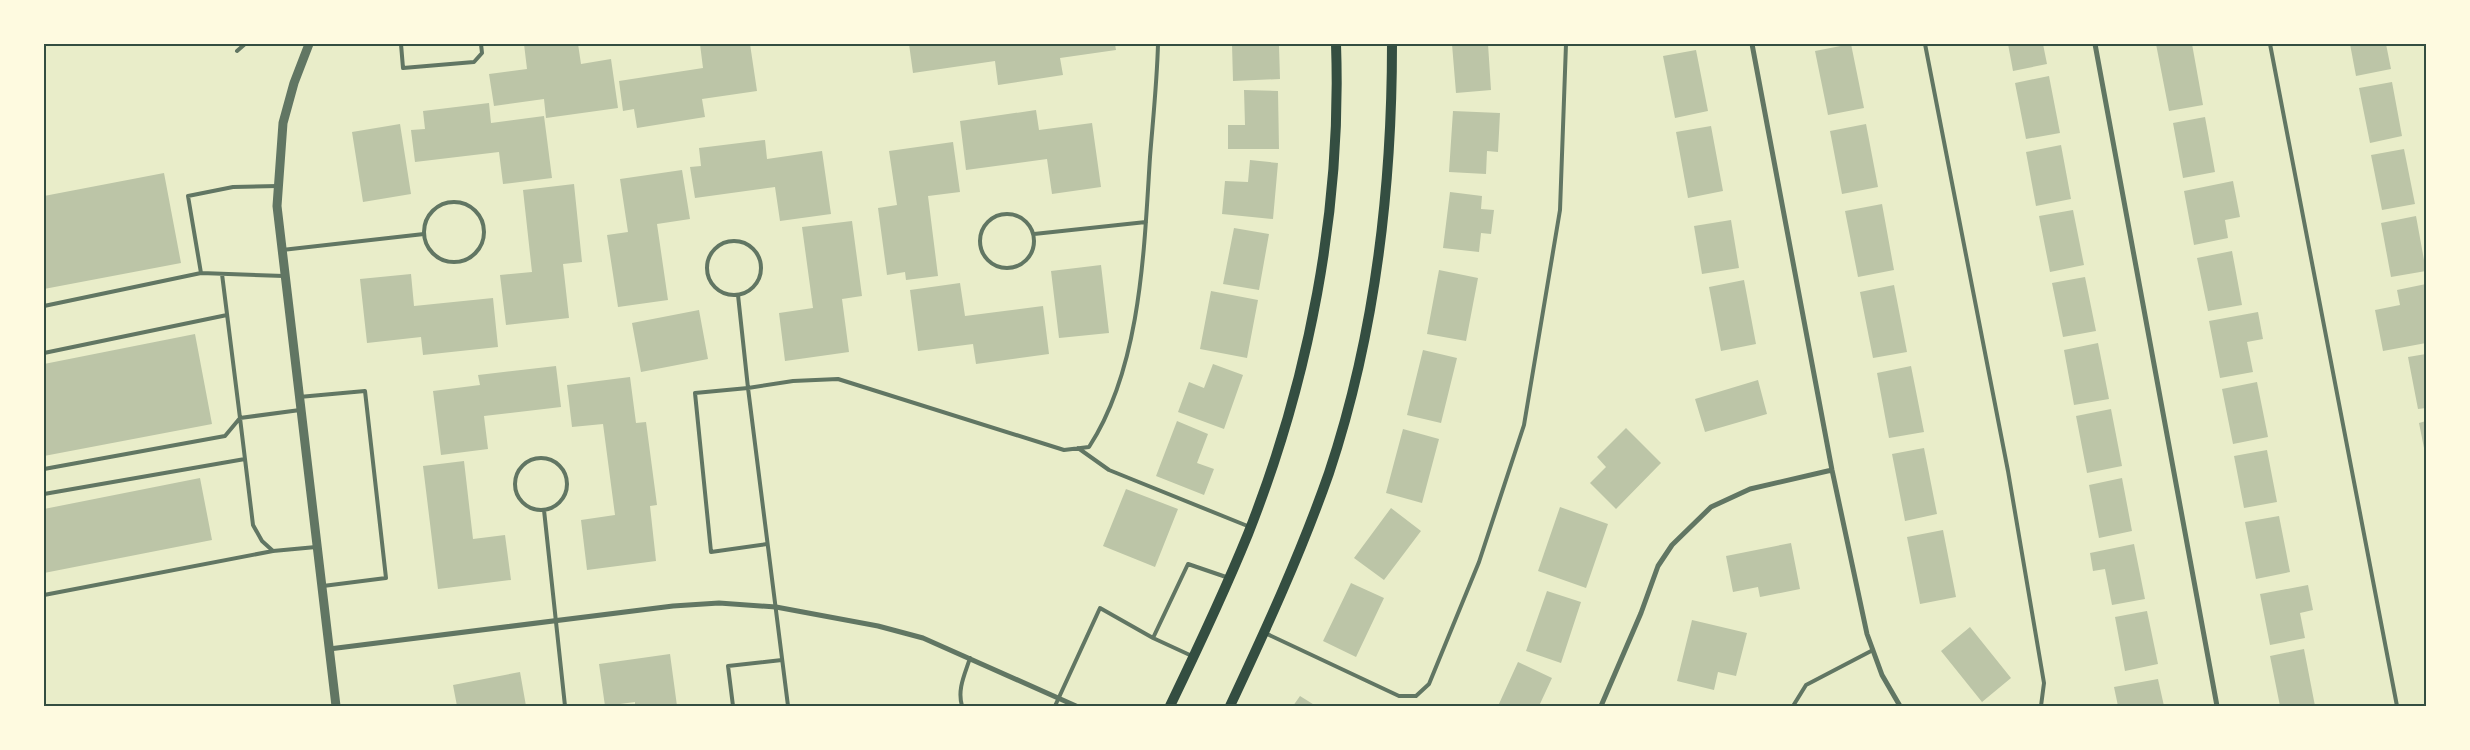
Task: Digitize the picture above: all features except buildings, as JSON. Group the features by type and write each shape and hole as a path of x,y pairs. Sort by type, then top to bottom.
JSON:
{"main road":[{"path":"1170,706 1230,578 1250,527 1279,444 1317,296 1324,252 1334,158 1336,44"},
{"path":"1230,706 1298,557 1329,472 1364,339 1379,255 1389,168 1392,44"}],"street":[{"path":"310,44 294,83 283,123 277,206 336,706"},
{"path":"1752,44 1832,470 1867,634 1882,675 1900,706"},
{"path":"2095,44 2217,706"},
{"path":"1601,706 1641,613 1658,566 1672,545 1711,507 1750,489 1832,470"},
{"path":"328,649 556,619 673,606 719,603 776,606 878,626 923,638 1076,706"}],"lane":[{"path":"237,51 245,44"},
{"path":"401,44 403,68 474,62 482,53 481,44"},
{"path":"767,544 711,552 695,393 748,388 793,380 838,379 1064,450 1089,447 1104,424 1131,344 1146,222 1158,44"},
{"path":"1264,633 1399,696 1416,696 1429,684 1479,562 1524,425 1560,210 1566,44"},
{"path":"1926,44 2008,471 2044,682 2041,706"},
{"path":"2270,44 2397,706"},
{"path":"201,274 188,196 233,187 278,186"},
{"path":"452,202 470,207 476,213 484,232 477,251 469,258 460,262 449,262 432,253 424,234 428,216 443,204 452,202"},
{"path":"1007,213 1024,219 1034,234 1032,252 1027,259 1012,268 994,265 982,252 980,242 984,225 990,218 1007,213"},
{"path":"1034,234 1146,222"},
{"path":"282,250 424,234"},
{"path":"733,241 750,246 760,261 759,279 747,292 738,295 721,292 709,280 707,271 711,254 724,243 733,241"},
{"path":"44,306 201,274 285,276"},
{"path":"222,274 253,526 262,541 274,551"},
{"path":"738,295 788,706"},
{"path":"44,353 227,315"},
{"path":"299,397 365,391 386,578 321,586"},
{"path":"44,470 226,436 240,418 300,410"},
{"path":"1078,448 1109,470 1250,527"},
{"path":"44,494 245,459"},
{"path":"535,459 551,460 564,472 566,480 564,496 552,508 544,510 527,506 516,493 516,476 527,462 535,459"},
{"path":"544,510 565,706"},
{"path":"44,595 274,551 317,547"},
{"path":"1153,638 1188,564 1230,578"},
{"path":"1055,706 1100,608 1153,638 1194,657"},
{"path":"1794,706 1806,685 1873,650"},
{"path":"962,706 960,686 970,658"},
{"path":"734,706 728,666 782,660"}]}
